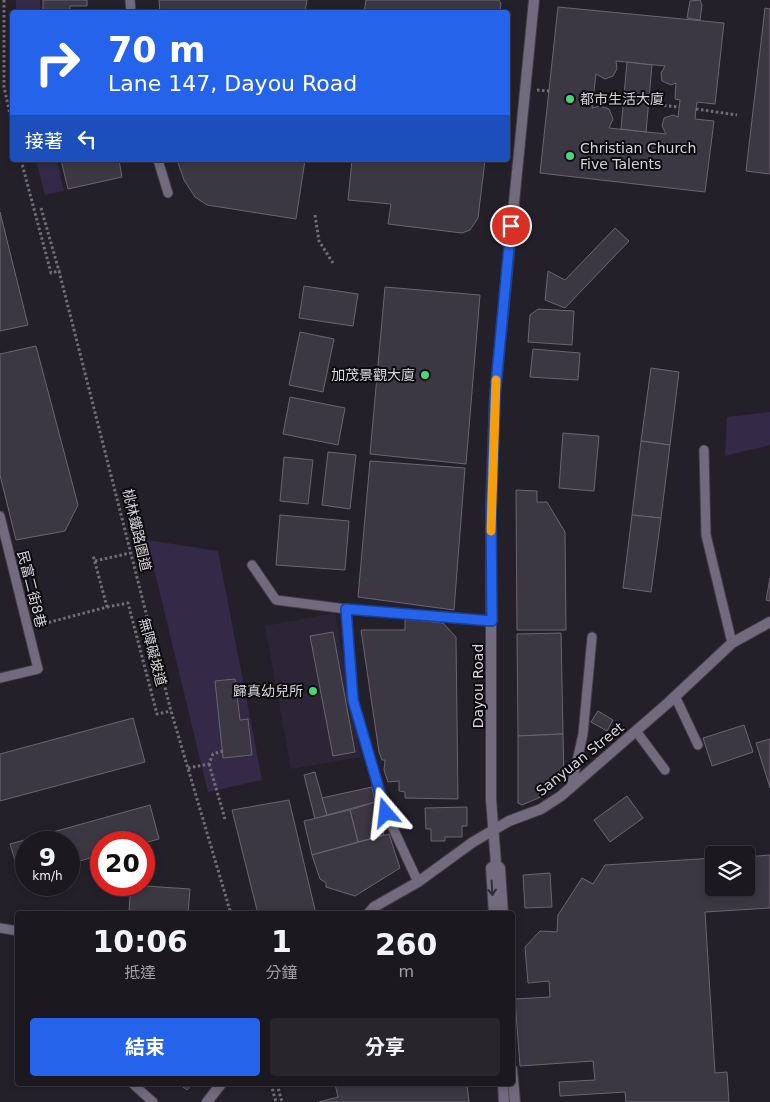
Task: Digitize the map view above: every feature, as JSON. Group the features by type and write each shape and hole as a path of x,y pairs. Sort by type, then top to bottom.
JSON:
{"street":[{"name":"Dayou Road","path":"503,911 500,868 496,864 491,799 491,511 495,395 534,0"},
{"name":"Sanyuan Street","path":"371,911 374,907 418,882 473,842 508,821 541,809 570,788 636,731 732,643 770,622"},
{"name":"Dayou Road","path":"494,911 491,868 496,864"},
{"path":"207,1102 219,1086"},
{"path":"503,1086 504,1102"},
{"path":"514,1086 515,1102"}],"lane":[{"path":"159,162 168,193"},
{"path":"704,450 706,535 732,643"},
{"name":"民富二街8巷","path":"0,516 38,668 0,678"},
{"path":"252,565 276,600 346,609 492,621"},
{"path":"346,609 353,700 386,813 418,882"},
{"path":"570,788 582,734 592,637"},
{"path":"675,696 698,745"},
{"path":"636,731 665,770"},
{"path":"0,928 15,930"},
{"path":"135,1086 153,1102"}],"path":[{"path":"4,0 4,87 10,114"},
{"path":"537,90 549,91"},
{"path":"594,97 624,101"},
{"path":"649,104 679,107"},
{"path":"696,110 738,115"},
{"name":"桃林鐵路園道","path":"22,162 51,273 59,271 172,711 230,911"},
{"path":"41,208 59,271"},
{"path":"315,215 319,241 333,263"},
{"path":"94,561 130,553"},
{"path":"93,555 107,607"},
{"name":"無障礙坡道","path":"28,628 128,603 157,714 172,711"},
{"path":"223,750 213,754 209,764 225,819"},
{"path":"188,768 209,764"},
{"path":"272,1086 276,1102"},
{"path":"278,1086 282,1102"}],"shaded area":[{"path":"16,0 40,0 40,10 16,10"},
{"path":"37,162 57,162 64,191 45,195"},
{"path":"770,412 770,445 725,456 727,417"},
{"path":"147,540 218,551 262,780 208,792","holes":["235,679 240,720 249,719 252,755 224,758 215,681"]},
{"name":"歸真幼兒所","path":"335,613 361,757 291,769 265,626"}],"building":[{"path":"43,0 87,0 87,6 70,6 70,10 43,10"},
{"path":"159,0 307,0 305,10 160,10"},
{"path":"366,0 499,0 501,4 500,10 364,10"},
{"path":"700,0 702,5 700,20 687,18 690,1"},
{"name":"都市生活大廈","path":"558,7 724,23 715,104 697,102 696,109 695,119 714,121 705,192 540,173","holes":["616,61 665,66 661,73 662,81 671,85 676,83 675,99 680,100 678,117 673,115 664,118 662,126 666,134 609,128 613,119 609,109 600,106 592,108 596,74 605,79 613,76 617,69"]},
{"path":"765,8 770,9 770,174 746,171"},
{"path":"627,62 652,65 646,132 621,129"},
{"path":"61,162 119,162 122,177 68,189"},
{"path":"178,162 305,162 296,219 207,205 195,197 184,180"},
{"path":"352,162 485,162 478,218 470,230 462,233 388,224 391,204 348,200"},
{"path":"0,212 28,325 0,331"},
{"path":"615,228 629,241 565,308 545,300 548,271 565,280"},
{"path":"304,286 358,294 353,326 299,318"},
{"name":"加茂景觀大廈","path":"385,287 480,295 466,464 370,454"},
{"path":"538,309 574,311 572,345 528,342 530,315"},
{"path":"300,332 334,339 323,392 289,385"},
{"path":"36,346 78,505 65,531 16,540 0,475 0,354"},
{"path":"533,349 580,353 578,380 530,377"},
{"path":"651,368 679,372 670,445 641,441"},
{"path":"290,397 345,408 338,445 283,434"},
{"path":"563,433 599,436 594,491 559,488"},
{"path":"641,441 670,445 661,518 632,515"},
{"path":"328,452 356,455 350,509 322,505"},
{"path":"284,457 313,460 308,504 280,501"},
{"path":"370,461 465,468 454,610 358,597"},
{"path":"516,490 537,491 537,502 547,502 565,532 566,630 517,630"},
{"path":"280,515 349,521 345,570 276,565"},
{"path":"632,515 661,518 651,592 623,588"},
{"path":"770,578 770,601 766,600"},
{"path":"405,619 443,623 456,637 458,799 405,798 405,792 399,791 399,781 388,782 384,770 385,760 382,760 379,752 361,630 405,630"},
{"path":"333,632 355,752 333,756 310,636"},
{"path":"561,633 563,734 518,736 517,634"},
{"path":"235,679 240,720 248,719 252,755 223,758 215,681"},
{"path":"598,711 613,720 607,731 591,722"},
{"path":"133,718 145,762 0,801 0,754"},
{"path":"744,725 753,752 712,766 703,738"},
{"path":"563,734 564,779 543,796 522,805 518,803 518,736"},
{"path":"770,739 770,788 756,743"},
{"path":"315,772 327,815 315,819 304,775"},
{"path":"372,787 375,802 327,815 322,798"},
{"path":"627,796 643,818 610,842 594,820"},
{"path":"289,800 315,911 257,911 232,810"},
{"path":"375,802 384,835 358,842 350,810"},
{"path":"150,805 159,839 155,840 155,831 90,831 90,858 80,861 80,831 57,831"},
{"path":"467,807 467,826 462,826 462,837 445,837 445,841 431,841 431,829 426,829 425,808"},
{"path":"350,810 358,842 312,855 304,821"},
{"path":"389,834 400,868 355,896 326,887 326,883 320,879 312,855"},
{"path":"15,843 15,860 10,844"},
{"path":"770,855 770,908 705,912 715,1073 727,1072 729,1102 626,1102 625,1092 560,1096 559,1082 595,1080 593,1061 520,1066 515,999 550,997 549,981 528,983 525,947 540,931 557,932 558,915 582,878 593,884 605,865 705,859 705,896 755,896 755,856"},
{"path":"550,873 552,907 525,908 523,875"},
{"path":"155,887 190,889 188,911 129,910 130,896 155,896"},
{"path":"182,1086 190,1086 187,1090"},
{"path":"335,1086 467,1086 469,1102 319,1102 338,1097"}],"slow traffic":[{"path":"491,531 496,380"}],"place":[{"name":"都市生活大廈","path":"570,99"},
{"name":"Christian Church Five Talents","path":"570,156"},
{"name":"加茂景觀大廈","path":"425,375"},
{"name":"歸真幼兒所","path":"313,691"}],"route":[{"path":"386,813 353,700 346,609 492,621 491,511 495,395 511,226"}]}
